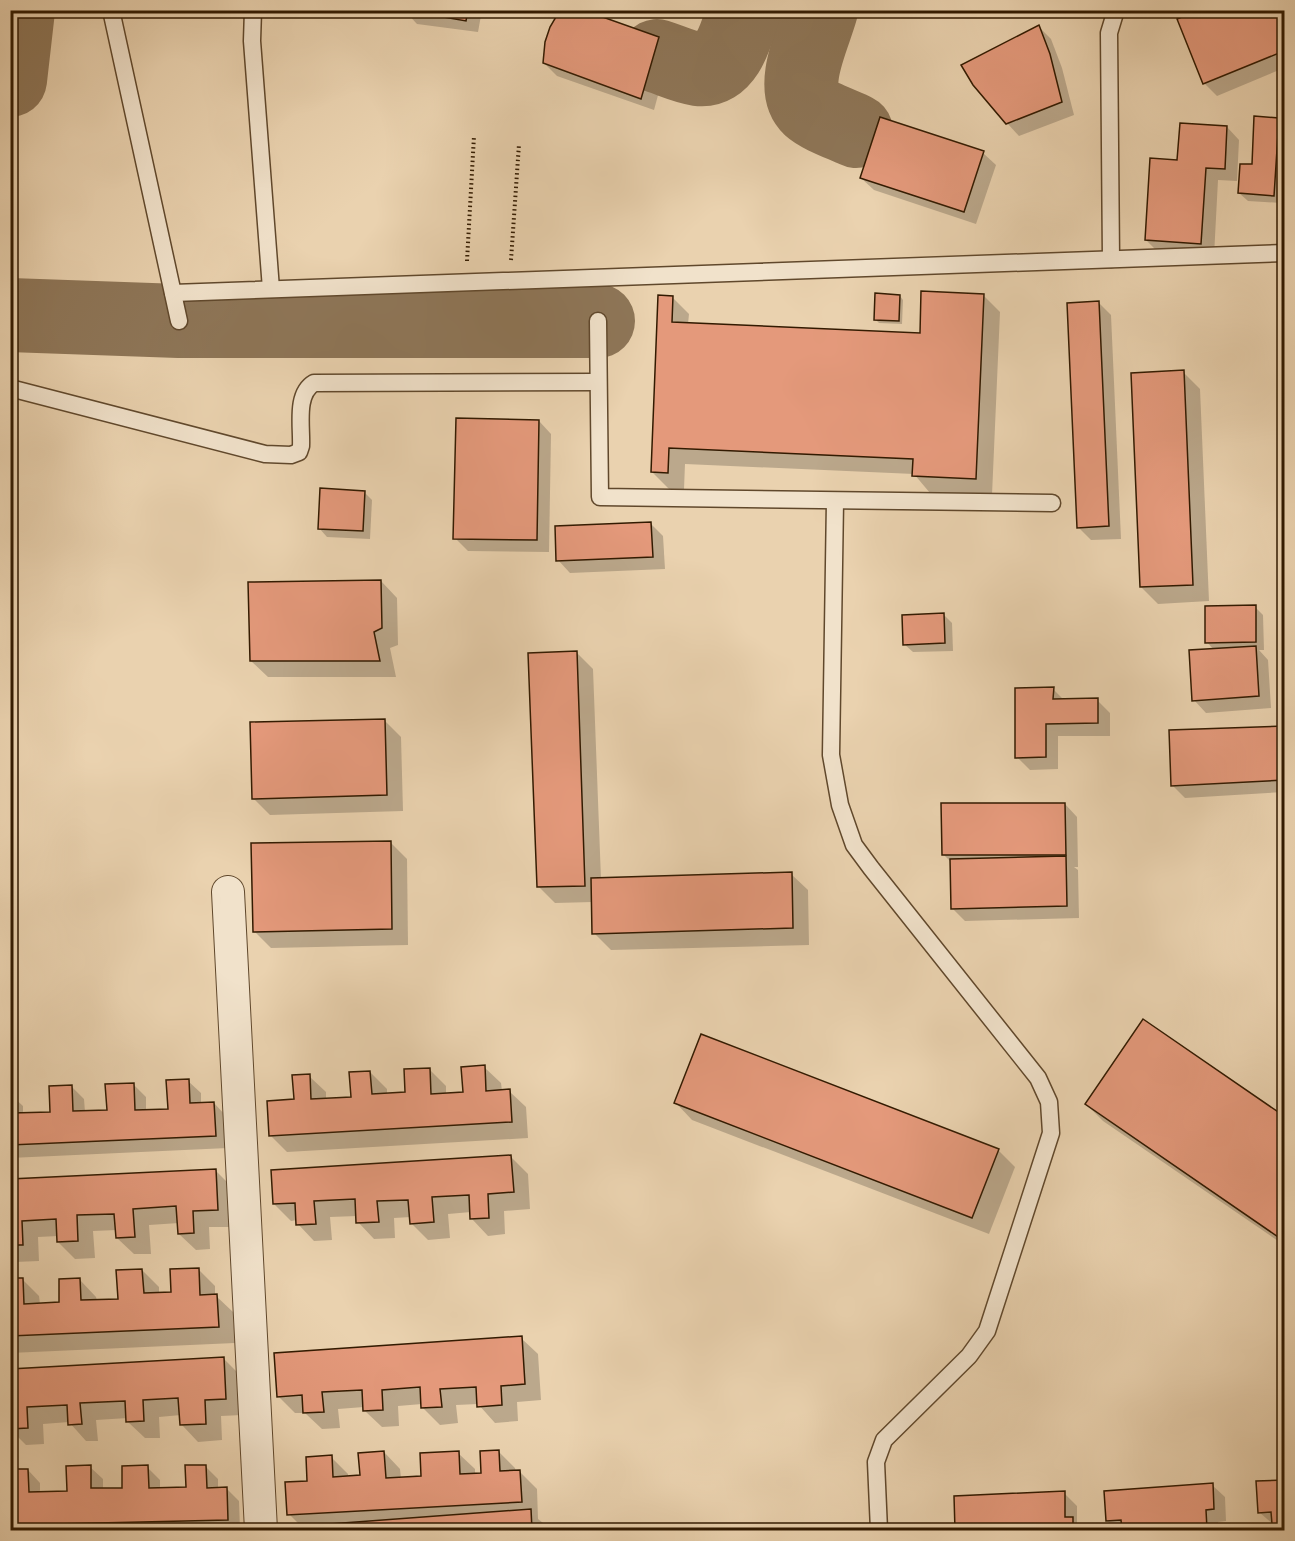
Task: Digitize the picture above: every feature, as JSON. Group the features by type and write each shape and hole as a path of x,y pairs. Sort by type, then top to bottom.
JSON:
{"street":[{"path":"228,892 261,1530"}],"lane":[{"path":"111,10 179,321"},
{"path":"253,10 252,41 272,289"},
{"path":"1110,12 1108,33 1111,259"},
{"path":"173,293 1284,253"},
{"path":"598,321 600,497 1052,503"},
{"path":"10,388 265,454 291,455 299,452 301,446 302,396 306,387 314,383 598,382"},
{"path":"835,501 831,755 840,805 854,845 1038,1078 1049,1102 1051,1133 987,1331 969,1356 884,1440 876,1462 879,1530"}],"path":[{"path":"466,282 474,136"},
{"path":"509,281 519,144"}],"building":[{"path":"403,10 468,10 466,21"},
{"path":"560,10 583,10 659,37 641,99 543,63 545,42 550,27"},
{"path":"1199,10 1284,10 1284,51 1203,84 1177,19"},
{"path":"1039,25 1050,54 1062,102 1006,124 973,85 961,65"},
{"path":"1254,116 1279,118 1274,196 1238,193 1240,164 1252,164"},
{"path":"880,117 984,151 964,212 860,178"},
{"path":"1180,123 1227,126 1225,169 1206,168 1201,244 1145,240 1150,158 1177,160"},
{"path":"921,291 984,294 976,479 912,476 913,459 669,448 668,473 651,472 658,295 673,296 672,322 920,333"},
{"path":"875,293 900,295 899,321 874,320"},
{"path":"1099,301 1109,526 1077,528 1067,303"},
{"path":"1184,370 1193,585 1140,587 1131,373"},
{"path":"456,418 539,420 537,540 453,539"},
{"path":"320,488 365,491 363,531 318,529"},
{"path":"651,522 653,557 556,561 555,526"},
{"path":"381,580 382,628 374,632 380,661 250,661 248,582"},
{"path":"1256,605 1256,642 1205,643 1205,606"},
{"path":"944,613 945,643 903,645 902,615"},
{"path":"1256,646 1259,696 1192,701 1189,650"},
{"path":"577,651 585,886 537,887 528,653"},
{"path":"1054,687 1053,699 1098,698 1098,723 1046,724 1046,757 1015,758 1015,688"},
{"path":"385,719 387,795 252,799 250,722"},
{"path":"1284,726 1284,780 1171,786 1169,730"},
{"path":"941,803 1065,803 1066,855 942,855"},
{"path":"391,841 392,929 253,932 251,843"},
{"path":"1066,856 1067,906 951,909 950,859"},
{"path":"792,872 793,928 592,934 591,878"},
{"path":"1143,1019 1284,1116 1284,1241 1085,1104"},
{"path":"701,1034 999,1149 972,1218 674,1103"},
{"path":"485,1065 486,1091 510,1089 512,1122 269,1136 267,1101 294,1099 292,1075 310,1074 311,1099 351,1097 349,1072 370,1071 372,1094 405,1092 404,1069 430,1068 431,1094 463,1092 461,1067"},
{"path":"189,1079 190,1103 214,1102 216,1136 10,1145 10,1092 12,1113 50,1112 49,1086 72,1085 73,1111 107,1110 105,1084 134,1083 135,1110 168,1109 166,1080"},
{"path":"511,1155 514,1192 488,1194 489,1218 470,1219 469,1195 432,1197 434,1222 410,1224 408,1200 377,1201 379,1222 356,1223 355,1199 314,1201 316,1224 296,1225 295,1203 273,1204 271,1170"},
{"path":"216,1169 218,1210 193,1211 194,1233 178,1234 176,1206 133,1209 135,1237 116,1238 114,1214 77,1215 78,1241 57,1242 56,1219 22,1221 23,1245 10,1245 10,1179"},
{"path":"199,1268 200,1295 217,1294 219,1327 10,1336 10,1278 23,1278 24,1304 59,1302 59,1279 80,1278 81,1300 118,1299 116,1270 142,1269 144,1293 171,1292 170,1269"},
{"path":"522,1336 525,1384 501,1386 502,1405 477,1407 476,1387 440,1389 442,1407 421,1408 420,1387 382,1390 383,1410 363,1411 362,1390 322,1392 324,1412 303,1413 302,1395 277,1397 274,1353"},
{"path":"224,1357 226,1399 205,1400 206,1424 180,1425 178,1398 143,1400 144,1421 126,1422 125,1401 80,1403 82,1424 68,1425 67,1405 27,1407 28,1428 10,1429 10,1369"},
{"path":"499,1450 500,1471 520,1470 522,1502 287,1515 285,1482 307,1481 306,1457 332,1455 333,1477 360,1475 358,1453 384,1451 386,1478 421,1476 420,1453 459,1451 460,1474 481,1473 480,1451"},
{"path":"91,1465 91,1488 122,1488 122,1466 148,1465 149,1488 186,1487 185,1465 206,1465 207,1488 227,1487 228,1520 10,1525 10,1469 28,1469 29,1492 67,1491 66,1466"},
{"path":"1284,1480 1284,1523 1272,1524 1271,1512 1258,1513 1256,1481"},
{"path":"1213,1483 1214,1509 1206,1510 1207,1529 1122,1530 1121,1520 1106,1521 1104,1491"},
{"path":"1065,1491 1065,1517 1073,1517 1073,1530 955,1530 954,1496"},
{"path":"531,1509 532,1530 289,1530 289,1527"}],"taxiway":[{"path":"10,80 18,10"},
{"path":"657,56 698,69 717,64 730,49 744,10"},
{"path":"821,10 802,75 801,87 804,99 814,111 856,131"},
{"path":"10,315 179,321 598,321"}]}
